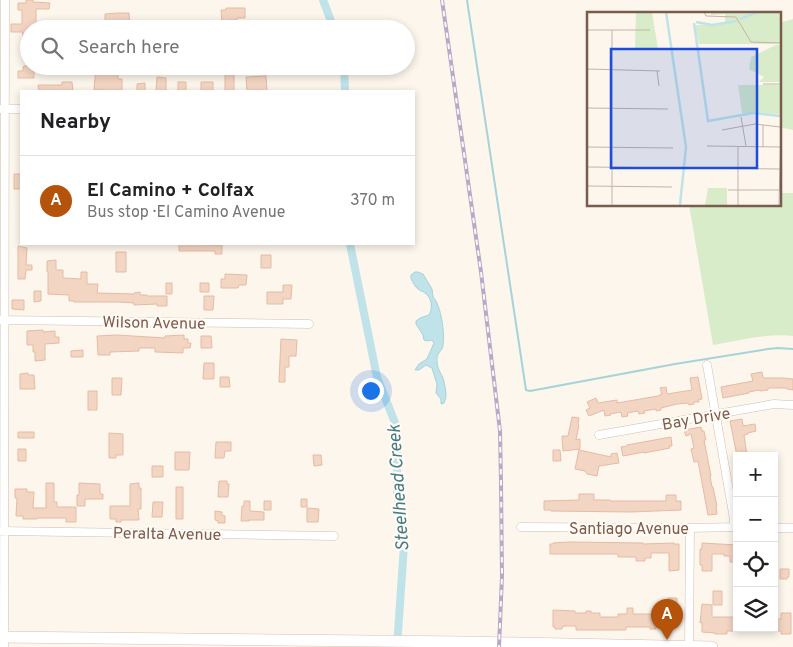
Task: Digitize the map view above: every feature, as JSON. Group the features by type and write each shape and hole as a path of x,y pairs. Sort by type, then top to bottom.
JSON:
{"main road":[{"path":"2,640 376,641 712,647"}],"street":[{"path":"2,640 2,109 5,0"},
{"path":"2,109 20,109"},
{"name":"Wilson Avenue","path":"2,320 308,324"},
{"path":"707,365 733,513"},
{"name":"Bay Drive","path":"600,436 774,404 793,405"},
{"name":"Santiago Avenue","path":"520,527 733,527"},
{"path":"690,528 690,647"},
{"path":"778,528 793,528"},
{"name":"Peralta Avenue","path":"2,531 334,536"}],"green space":[{"path":"793,19 793,130 780,127 780,23"},
{"path":"780,193 793,193 793,336 763,336 713,345 689,206 780,206"}],"water":[{"path":"415,272 423,274 432,289 433,297 442,320 443,345 437,362 446,398 444,403 441,404 441,399 436,393 437,384 432,368 426,365 419,370 415,370 419,364 427,359 434,343 432,340 424,340 416,324 416,321 420,318 429,315 431,306 427,295 417,288 411,279 411,275"}],"building":[{"path":"26,0 33,0 33,2 50,3 49,9 36,9 36,20 22,20 22,10 18,10 18,3 26,3"},
{"path":"226,8 245,8 245,18 222,20 221,10 226,10"},
{"path":"129,13 129,20 105,20 105,14"},
{"path":"11,24 20,24 20,32 11,32"},
{"path":"18,71 20,71 20,75 34,75 34,78 18,78"},
{"path":"95,75 118,75 118,79 122,79 122,90 94,90"},
{"path":"225,75 234,75 234,90 225,90"},
{"path":"266,76 267,90 247,90 246,77"},
{"path":"157,77 166,78 166,90 156,90"},
{"path":"62,82 72,82 73,90 39,90 38,85 62,85"},
{"path":"178,82 186,82 186,90 178,90"},
{"path":"201,82 213,82 213,90 201,90"},
{"path":"145,83 145,90 137,90 137,84"},
{"path":"14,174 20,174 20,189 14,189"},
{"path":"179,245 222,245 222,254 215,254 215,251 179,251"},
{"path":"18,246 27,248 26,265 32,265 32,270 26,270 25,279 18,279"},
{"path":"116,252 126,252 126,272 116,272"},
{"path":"261,255 271,255 271,268 261,268"},
{"path":"56,260 56,270 63,270 63,278 81,279 81,272 87,272 87,284 98,284 97,293 134,294 140,292 140,295 167,296 167,306 157,306 157,304 134,305 134,303 118,302 74,302 69,301 69,295 48,294 47,261"},
{"path":"225,274 247,275 246,285 239,285 238,288 221,288 221,279 225,279"},
{"path":"166,283 172,283 172,294 166,294"},
{"path":"200,283 209,283 209,292 200,292"},
{"path":"283,285 292,285 291,299 283,299 283,304 267,304 267,292 283,292"},
{"path":"34,291 41,291 41,301 34,302"},
{"path":"204,296 214,296 213,310 204,310"},
{"path":"12,300 24,300 24,310 12,309"},
{"path":"43,330 43,332 55,331 55,337 59,337 59,343 45,344 45,360 35,361 33,345 27,345 27,331"},
{"path":"117,335 165,338 165,336 184,335 184,339 188,339 188,343 191,343 190,348 183,348 183,353 155,352 155,348 139,348 139,351 110,352 110,355 98,355 97,336"},
{"path":"201,336 211,336 212,348 201,348"},
{"path":"281,339 297,340 296,356 289,356 289,367 285,367 285,382 279,382"},
{"path":"83,350 83,357 71,357 71,351"},
{"path":"204,363 214,363 214,379 203,379"},
{"path":"762,372 763,378 793,379 793,390 787,388 768,388 768,390 759,390 723,398 721,387 753,381 751,374"},
{"path":"28,373 28,375 34,375 35,389 20,389 20,374"},
{"path":"220,377 229,377 230,387 220,387"},
{"path":"698,377 702,399 698,400 699,402 694,402 694,404 677,404 661,408 661,410 644,411 645,413 639,414 638,411 627,413 628,416 622,417 621,412 605,416 604,410 589,416 586,410 590,408 587,402 596,398 598,403 617,400 617,403 658,396 662,394 660,388 666,387 667,394 692,390 690,378"},
{"path":"112,378 122,378 121,395 112,395"},
{"path":"88,391 97,391 97,410 88,410"},
{"path":"572,417 579,418 576,440 580,439 580,449 563,451 562,436 568,436"},
{"path":"742,419 743,426 755,424 756,431 744,435 746,452 736,452 730,421"},
{"path":"701,427 706,440 704,440 717,514 708,515 698,461 694,462 691,449 694,448 691,434 686,436 684,430"},
{"path":"18,432 34,432 34,438 18,438"},
{"path":"109,433 123,434 123,455 109,458"},
{"path":"671,437 672,446 669,446 670,448 623,456 621,447"},
{"path":"216,442 231,442 231,451 225,451 224,458 215,458"},
{"path":"18,449 26,449 26,461 18,461"},
{"path":"553,450 560,450 561,461 553,461"},
{"path":"579,450 611,457 611,454 617,453 619,463 599,466 597,476 587,474 585,471 575,469"},
{"path":"175,452 190,452 189,470 175,470"},
{"path":"313,455 321,455 322,465 314,466"},
{"path":"152,466 163,466 163,477 152,477"},
{"path":"219,481 227,481 227,484 229,484 228,497 218,497"},
{"path":"46,483 54,483 54,502 57,502 57,507 76,507 76,522 66,522 66,518 23,519 23,516 16,516 17,498 15,498 15,489 27,489 27,492 34,492 33,508 46,508"},
{"path":"79,483 100,484 100,494 103,494 103,499 85,499 85,506 77,506"},
{"path":"139,483 139,488 141,488 141,509 138,509 139,520 121,520 121,522 116,522 116,519 110,519 110,506 130,506 130,484"},
{"path":"176,487 183,487 183,519 176,519"},
{"path":"579,494 594,494 594,500 610,501 666,501 666,495 676,495 676,501 681,501 681,510 631,512 544,510 544,501 579,500"},
{"path":"301,499 307,499 307,507 301,507"},
{"path":"244,501 250,501 250,511 264,512 264,520 241,521"},
{"path":"264,501 271,501 271,510 264,510"},
{"path":"153,502 163,502 162,517 152,517"},
{"path":"307,508 319,509 318,522 307,522"},
{"path":"215,511 222,512 222,515 225,516 225,523 218,523 215,520"},
{"path":"570,542 679,544 679,570 669,571 669,553 651,553 651,558 645,558 645,561 636,561 636,557 618,557 618,554 550,554 550,544"},
{"path":"702,543 733,545 733,562 730,562 730,556 712,554 712,571 702,571 700,549 702,549"},
{"path":"780,569 789,569 789,577 787,579 780,579"},
{"path":"713,591 722,591 722,605 713,605"},
{"path":"668,598 677,598 677,627 656,627 656,629 650,629 650,627 626,627 626,630 576,630 576,626 565,626 562,629 555,629 553,627 553,610 575,611 575,613 591,611 591,613 600,613 600,617 618,617 618,614 627,614 627,608 633,608 633,614 654,614 655,606 668,607"},
{"path":"702,604 712,605 712,617 733,617 733,631 727,631 727,634 702,632 702,622 700,623"},
{"path":"781,613 791,613 791,634 781,634 781,631 778,631 778,619 781,619"}],"waterway":[{"name":"Steelhead Creek","path":"323,0 331,20"},
{"path":"467,0 526,390 530,391 768,349 793,349"},
{"name":"Steelhead Creek","path":"344,75 345,90"},
{"name":"Steelhead Creek","path":"350,245 377,377 397,428 397,494 405,531 397,647"}],"railway":[{"path":"442,0 481,272 500,431 502,576 499,647"}],"place":[{"name":"El Camino + Colfax","path":"667,640"}]}
